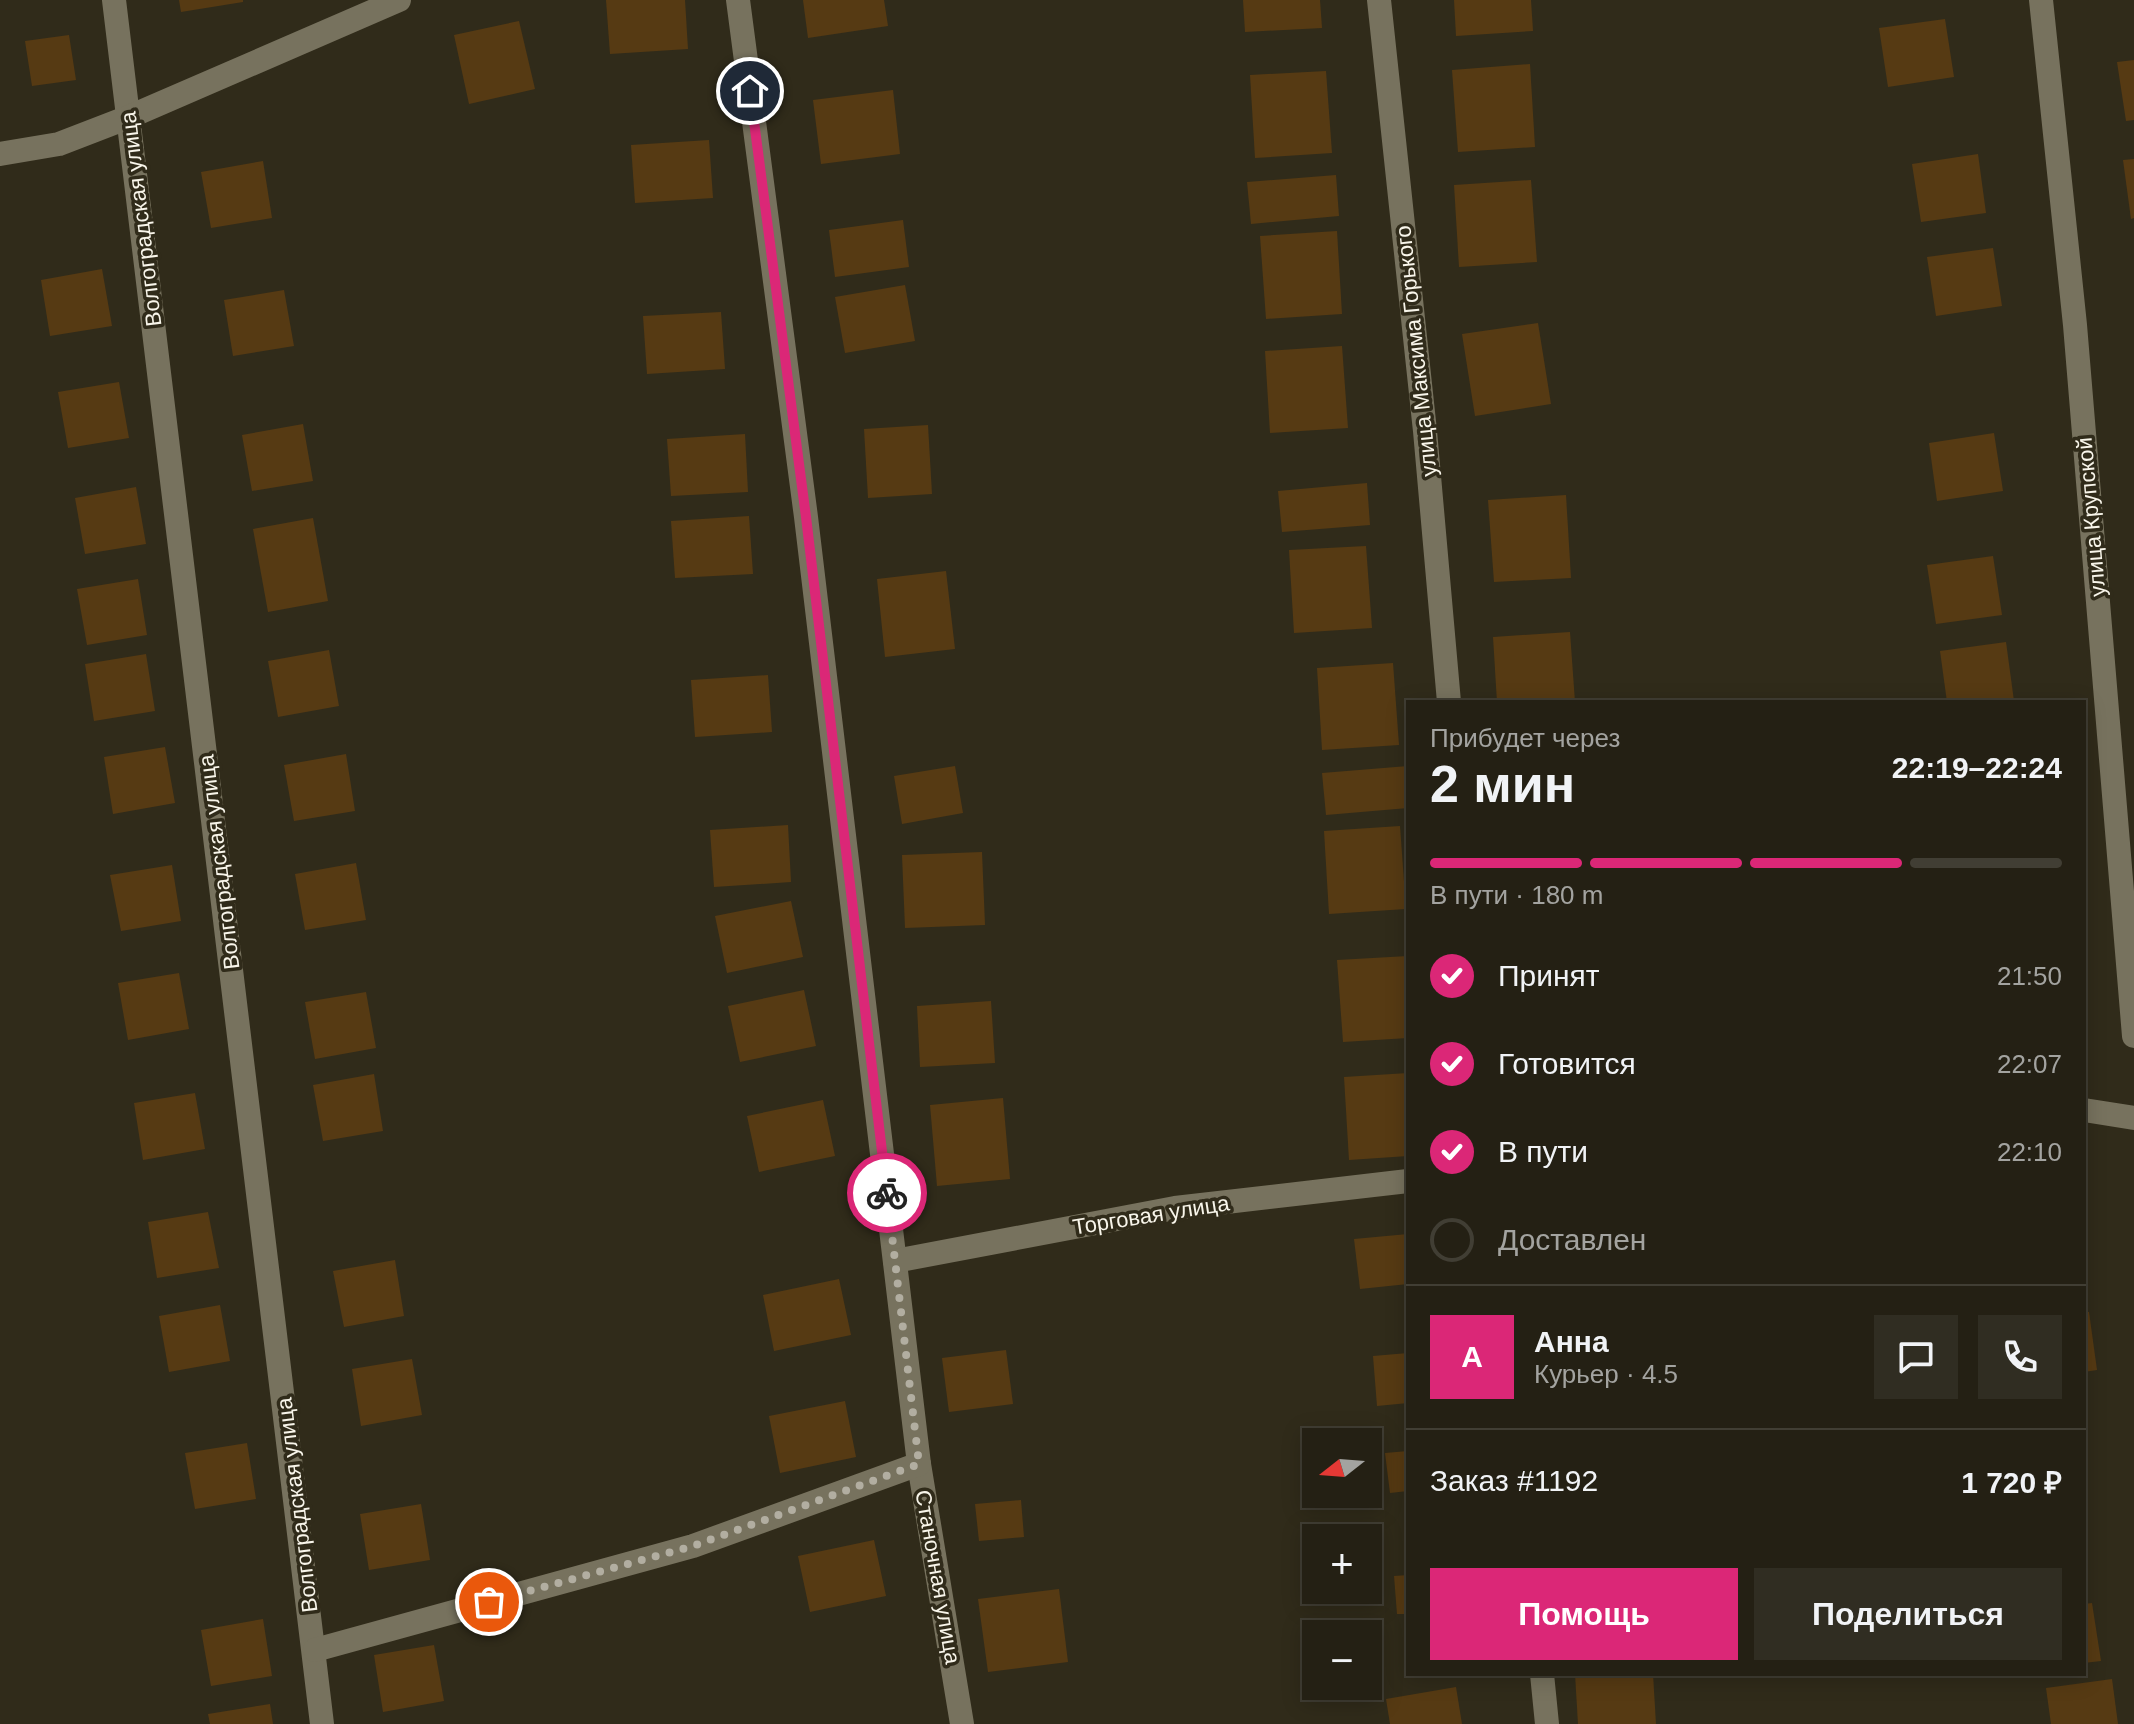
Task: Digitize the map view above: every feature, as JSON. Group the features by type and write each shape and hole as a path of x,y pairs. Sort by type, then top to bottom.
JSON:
{"street":[{"name":"Волгоградская улица","path":"114,0 322,1724"},
{"path":"0,154 59,144 129,117 399,0"},
{"name":"Станочная улица","path":"738,0 806,517 919,1464 962,1724"},
{"name":"улица Максима Горького","path":"1379,0 1425,431 1449,700"},
{"name":"улица Крупской","path":"2041,0 2075,325 2134,1036"},
{"path":"2086,1110 2134,1118"},
{"name":"Торговая улица","path":"895,1261 1175,1208 1406,1181"},
{"path":"315,1650 693,1546 919,1464"},
{"path":"1542,1676 1547,1724"}],"building":[{"path":"179,0 243,0 243,2 181,12"},
{"path":"606,0 685,0 688,49 610,54"},
{"path":"803,0 884,0 888,26 808,38"},
{"path":"1243,0 1320,0 1322,28 1245,32"},
{"path":"1454,0 1531,0 1533,31 1456,36"},
{"path":"1945,19 1954,77 1888,87 1879,28"},
{"path":"519,21 535,89 469,104 454,35"},
{"path":"69,35 76,80 32,86 25,41"},
{"path":"2134,60 2134,120 2126,121 2117,62"},
{"path":"1530,64 1535,147 1458,152 1452,70"},
{"path":"1326,71 1332,153 1255,158 1250,75"},
{"path":"893,90 900,154 821,164 813,100"},
{"path":"709,140 713,198 635,203 631,145"},
{"path":"1978,154 1986,213 1921,222 1912,164"},
{"path":"2134,159 2134,218 2131,219 2123,160"},
{"path":"263,161 272,218 211,228 201,172"},
{"path":"1336,175 1339,216 1251,224 1247,182"},
{"path":"1531,180 1537,262 1459,267 1454,185"},
{"path":"903,220 909,267 835,277 829,230"},
{"path":"1337,231 1342,314 1266,319 1260,236"},
{"path":"1993,248 2002,306 1936,316 1927,257"},
{"path":"102,269 112,326 50,336 41,280"},
{"path":"905,285 915,341 845,353 835,297"},
{"path":"284,290 294,346 233,356 224,300"},
{"path":"721,312 725,369 647,374 643,316"},
{"path":"1538,323 1551,404 1475,416 1462,334"},
{"path":"1342,346 1348,428 1270,433 1265,351"},
{"path":"119,382 129,438 68,448 58,392"},
{"path":"303,424 313,481 252,491 242,435"},
{"path":"928,425 932,494 868,498 864,429"},
{"path":"1994,433 2003,491 1937,501 1929,443"},
{"path":"745,434 748,492 671,496 667,439"},
{"path":"1367,483 1370,525 1282,532 1278,491"},
{"path":"136,487 146,544 85,554 75,498"},
{"path":"1566,495 1571,578 1494,582 1488,500"},
{"path":"749,516 753,574 675,578 671,521"},
{"path":"313,518 328,601 268,612 253,529"},
{"path":"1366,546 1372,628 1294,633 1289,550"},
{"path":"1993,556 2002,615 1936,624 1927,565"},
{"path":"946,571 955,649 885,657 877,579"},
{"path":"138,579 147,635 87,645 77,589"},
{"path":"1570,632 1575,700 1497,700 1493,637"},
{"path":"2006,642 2014,700 1947,700 1940,651"},
{"path":"329,650 339,706 278,717 268,661"},
{"path":"146,654 155,711 94,721 85,664"},
{"path":"1393,663 1399,745 1322,750 1317,668"},
{"path":"768,675 772,732 695,737 691,680"},
{"path":"165,747 175,803 113,814 104,757"},
{"path":"346,754 355,811 294,821 284,765"},
{"path":"955,766 963,813 902,824 894,776"},
{"path":"1406,766 1406,808 1326,815 1322,773"},
{"path":"788,825 791,882 714,887 710,830"},
{"path":"1400,826 1406,909 1329,914 1324,831"},
{"path":"982,852 985,925 905,928 902,855"},
{"path":"356,863 366,920 305,930 295,874"},
{"path":"172,865 181,921 121,931 110,875"},
{"path":"791,901 803,957 727,973 715,916"},
{"path":"1406,956 1406,1038 1343,1042 1337,960"},
{"path":"179,973 189,1029 128,1040 118,983"},
{"path":"804,990 816,1046 740,1062 728,1006"},
{"path":"366,992 376,1048 315,1059 305,1002"},
{"path":"991,1001 995,1063 920,1067 917,1006"},
{"path":"1406,1073 1406,1156 1349,1160 1344,1077"},
{"path":"374,1074 383,1131 323,1141 313,1085"},
{"path":"195,1093 205,1149 143,1160 134,1103"},
{"path":"1003,1098 1010,1179 937,1186 930,1105"},
{"path":"823,1100 835,1156 759,1172 747,1116"},
{"path":"208,1212 219,1268 157,1278 148,1222"},
{"path":"1406,1234 1406,1284 1360,1289 1354,1239"},
{"path":"395,1260 404,1316 344,1327 333,1271"},
{"path":"839,1279 851,1335 774,1351 763,1295"},
{"path":"220,1305 230,1361 169,1372 159,1316"},
{"path":"2086,1312 2089,1312 2097,1370 2086,1372"},
{"path":"1006,1350 1013,1404 949,1412 942,1358"},
{"path":"1406,1353 1406,1403 1377,1406 1373,1356"},
{"path":"412,1359 422,1415 361,1426 352,1369"},
{"path":"845,1401 856,1457 780,1473 769,1416"},
{"path":"247,1443 256,1499 195,1509 185,1453"},
{"path":"1406,1451 1406,1491 1390,1493 1385,1453"},
{"path":"1021,1500 1024,1537 979,1541 975,1504"},
{"path":"421,1504 430,1560 369,1570 360,1514"},
{"path":"874,1540 886,1596 810,1612 798,1556"},
{"path":"1406,1575 1406,1614 1397,1614 1394,1576"},
{"path":"1059,1589 1068,1662 988,1672 978,1599"},
{"path":"2092,1603 2101,1661 2086,1663 2086,1604"},
{"path":"263,1619 272,1676 211,1686 201,1630"},
{"path":"434,1645 444,1701 383,1712 374,1655"},
{"path":"1575,1676 1653,1676 1656,1724 1578,1724"},
{"path":"2112,1679 2118,1724 2051,1724 2046,1688"},
{"path":"1456,1687 1462,1724 1390,1724 1386,1699"},
{"path":"270,1704 273,1724 210,1724 208,1714"}],"way so far":[{"path":"489,1602 693,1546 919,1464 887,1193"}],"route":[{"path":"750,91 806,517 887,1193"}]}
